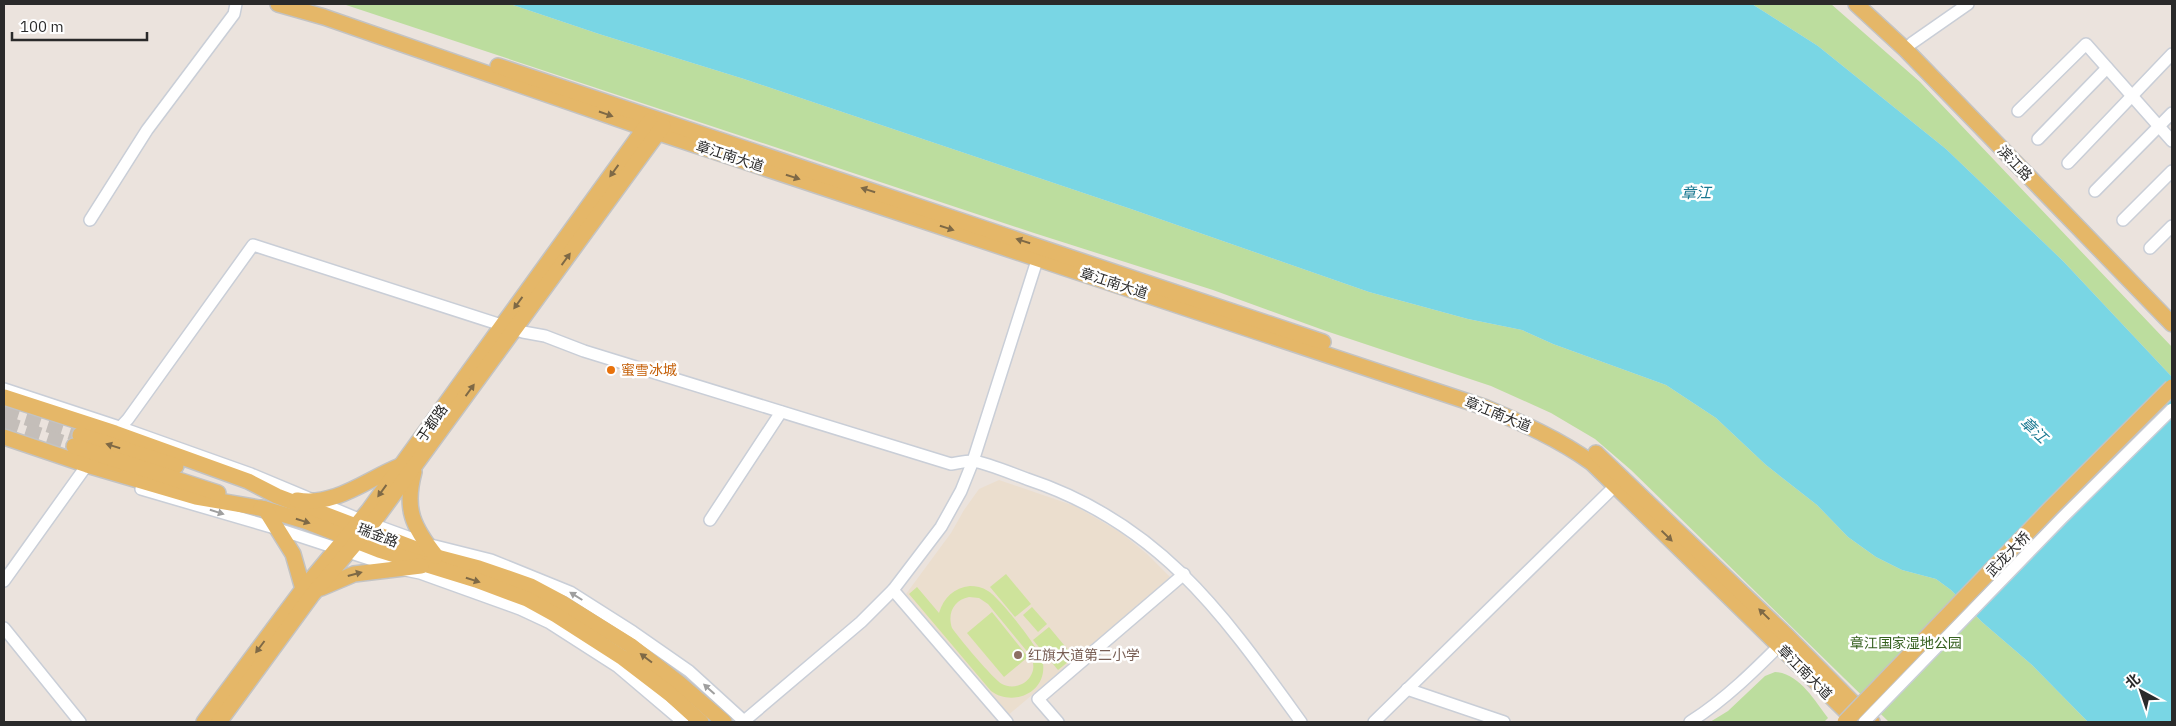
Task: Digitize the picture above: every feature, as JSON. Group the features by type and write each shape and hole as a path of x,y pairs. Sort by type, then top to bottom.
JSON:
{"main road":[{"name":"章江南大道","path":"278,4 324,17 1490,398 1581,442 1623,479 1784,641 1858,722"},
{"name":"章江南大道","path":"307,4 656,125"},
{"name":"滨江路","path":"1856,4 1906,50 2172,324"},
{"name":"滨江路","path":"1869,4 1912,44 2172,313"},
{"name":"于都路","path":"355,535 400,466 508,327 656,125"},
{"name":"章江南大道","path":"1040,252 1484,407 1546,434 1575,450 1592,463 1872,722"},
{"name":"于都路","path":"204,722 307,592 416,466 508,327"},
{"name":"武龙大桥","path":"1845,722 2050,509 2172,387"},
{"name":"瑞金路","path":"4,397 117,430 248,481 355,535"},
{"name":"武龙大桥","path":"1858,722 2172,400"},
{"name":"瑞金路","path":"4,437 84,468 196,497 265,509 355,535 431,561 527,599 556,615 623,658 670,694 701,722"},
{"path":"400,466 384,472 340,496 304,501 277,496 77,441 265,509 294,554 307,592 354,574 400,569 431,561 427,544 416,527 411,508 410,488 416,466"},
{"name":"瑞金路","path":"431,561 479,568 531,586 561,602 630,646 680,684 724,722"},
{"name":"于都路","path":"219,722 307,592"}],"street":[{"path":"90,220 147,130 234,14 236,4"},
{"path":"1912,44 1968,4"},
{"path":"2018,111 2086,44 2172,141"},
{"path":"2068,163 2172,54"},
{"path":"2038,139 2107,68"},
{"path":"2095,191 2172,113"},
{"path":"2124,220 2172,170"},
{"path":"2150,248 2172,226"},
{"path":"117,430 128,419 252,245 508,327 545,336 592,353 950,464 973,461 1052,487 1101,510 1137,534 1184,574 1244,644 1302,722"},
{"path":"4,445 278,529 355,535 427,544 491,560 570,592 633,632 689,671 744,722 861,622 893,590 941,527 962,491 973,461 1040,252"},
{"path":"1836,722 2047,505 2172,381"},
{"path":"4,389 117,430 251,474 314,500 355,535 400,569 420,573 520,609 550,623 616,666 683,722"},
{"path":"1864,722 2062,518 2172,409"},
{"path":"710,520 781,412"},
{"path":"4,580 84,468"},
{"path":"1374,722 1615,486"},
{"path":"1058,722 1038,699 1184,574"},
{"path":"893,590 1007,722"},
{"path":"4,628 80,722"},
{"path":"1690,722 1707,711 1745,680 1784,641"},
{"path":"1408,689 1504,722"}],"shaded area":[{"name":"红旗大道第二小学","path":"999,480 1075,506 1120,532 1147,554 1171,578 1007,716 906,594 951,533 979,489"}],"green space":[{"name":"章江国家湿地公园","path":"343,4 510,4 744,79 1131,209 1369,292 1468,319 1522,330 1553,344 1666,385 1716,418 1766,465 1817,505 1848,537 1876,557 1902,570 1936,579 1951,590 1982,622 2032,665 2088,722 1889,722 1631,470 1595,439 1551,413 1491,386 1326,331 1213,290 1034,233"},
{"path":"1752,4 1831,4 1920,82 2172,347 2172,377 2063,261 1946,149 1818,46"},
{"path":"1006,574 1031,604 1015,617 990,587"},
{"path":"917,587 939,613 950,594 964,587 979,587 993,595 1036,648 1043,663 1043,673 1040,682 1034,689 1018,697 1009,698 999,696 991,691 909,594","holes":["969,597 979,598 988,604 1030,655 1033,672 1021,684 1006,686 998,681 976,658 952,628 950,617 956,604"]},
{"path":"1032,607 1047,624 1038,632 1023,615"},
{"path":"992,612 1028,657 1004,677 967,633"},
{"path":"1049,627 1074,657 1058,670 1033,640"},
{"path":"1775,672 1792,677 1806,689 1828,718 1824,722 1710,722 1728,711 1765,676"}],"water":[{"name":"章江","path":"510,4 1752,4 1818,46 1946,149 2063,261 2172,377 2172,722 2088,722 2032,665 1982,622 1951,590 1936,579 1902,570 1876,557 1848,537 1817,505 1766,465 1716,418 1666,385 1553,344 1522,330 1468,319 1369,292 1131,209 744,79"}],"tunnel":[{"path":"4,411 80,435"},
{"path":"4,423 74,446"}],"place":[{"name":"蜜雪冰城","path":"611,370"},
{"name":"红旗大道第二小学","path":"1018,655"}]}
